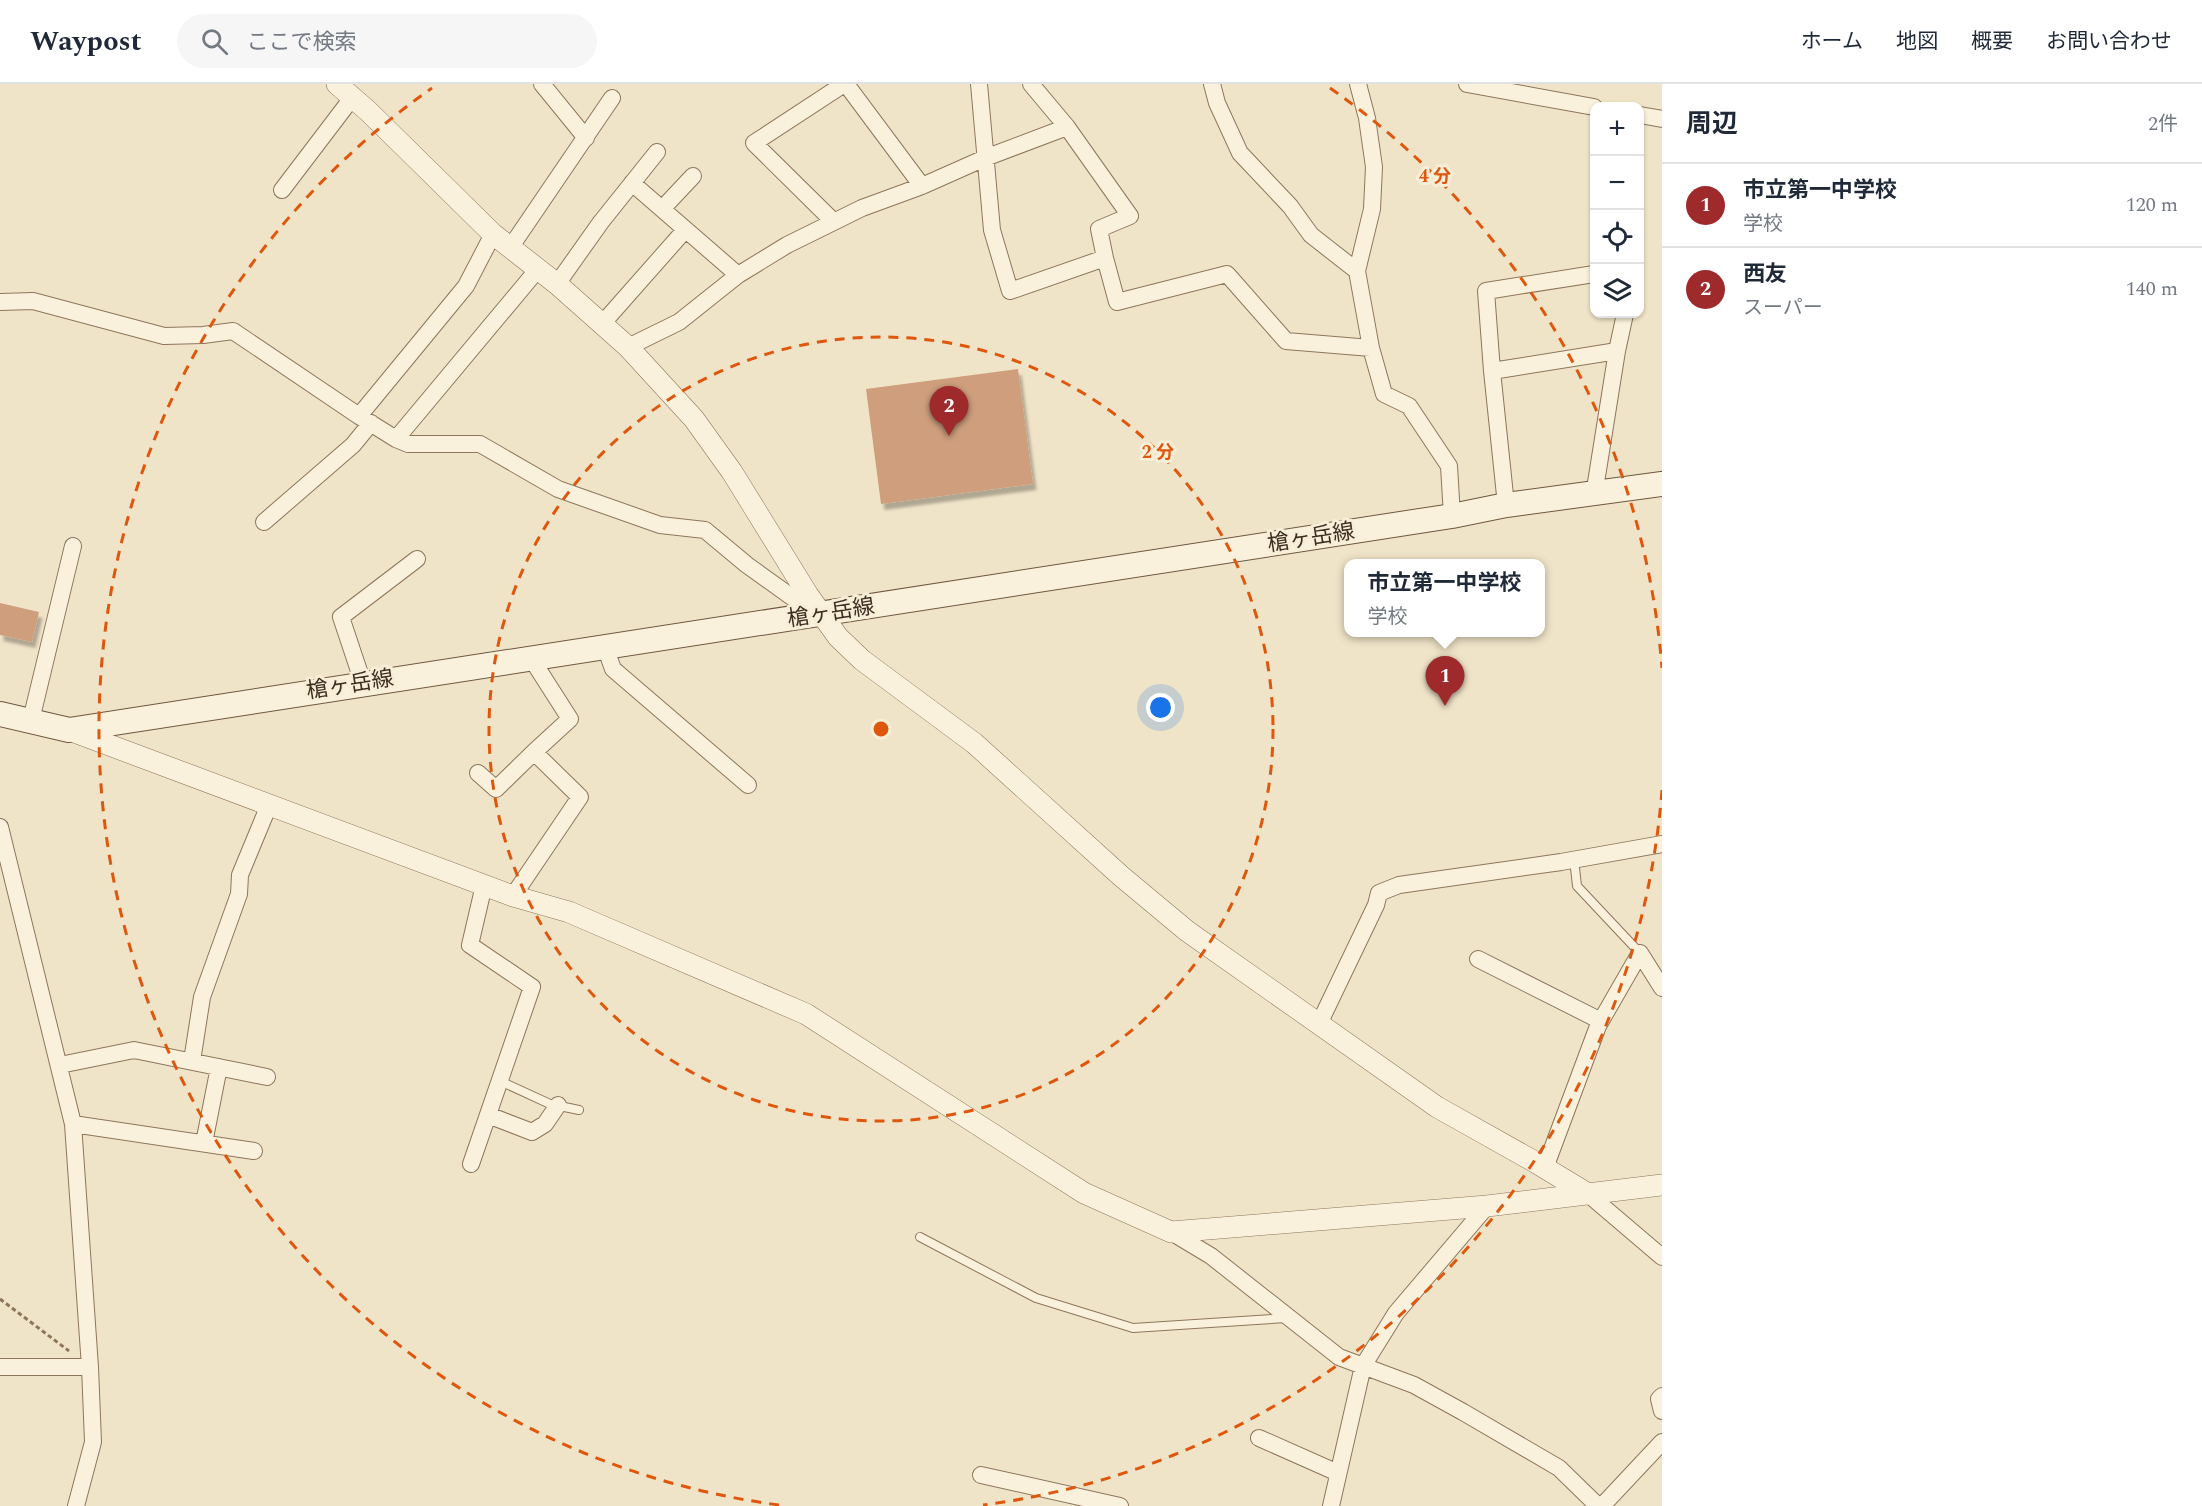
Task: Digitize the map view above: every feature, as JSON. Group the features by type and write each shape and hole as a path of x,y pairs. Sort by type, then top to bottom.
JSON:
{"main road":[{"name":"槍ヶ岳線","path":"0,714 69,730 1506,506 1662,484"}],"street":[{"path":"542,84 586,138"},
{"path":"833,221 754,143 845,84 922,186"},
{"path":"979,84 992,230 1010,291 1105,258"},
{"path":"1031,84 1067,127 1130,216 1099,229 1117,302 1227,274 1286,341 1371,348"},
{"path":"1212,84 1217,103 1240,153 1290,206 1311,235 1357,271"},
{"path":"1358,84 1367,118 1374,167 1372,209 1357,271 1371,348 1384,394 1409,405 1449,466 1452,516"},
{"path":"1467,84 1590,106"},
{"path":"282,190 344,91 493,234 556,284 628,347 694,419 732,472 838,637 862,660 974,743 1121,876 1187,931 1437,1107 1588,1194 1662,1257"},
{"path":"510,248 612,98"},
{"path":"1644,116 1662,119"},
{"path":"628,347 679,322 738,275 786,245 833,221 985,158 1067,127"},
{"path":"556,284 657,152"},
{"path":"662,209 693,176"},
{"path":"632,183 738,275"},
{"path":"602,324 685,230"},
{"path":"264,522 353,445 365,420 466,286 493,234"},
{"path":"396,439 538,269"},
{"path":"1506,506 1486,291 1590,275"},
{"path":"0,302 33,301 164,336 203,335 233,331 396,439 408,444 480,444 558,489 660,525 705,530 774,585 822,614"},
{"path":"1594,495 1624,318"},
{"path":"1492,371 1617,351"},
{"path":"31,720 73,546"},
{"path":"363,683 341,616 417,559"},
{"path":"605,647 613,669 748,785"},
{"path":"478,773 496,789 570,719 531,658"},
{"path":"69,730 513,896 568,912 806,1014 1084,1193 1171,1232 1211,1256 1339,1357 1414,1385 1559,1468 1600,1506 1662,1442"},
{"path":"513,896 580,797 534,752"},
{"path":"192,1061 202,997 239,894 240,875 269,805"},
{"path":"0,827 73,1124 93,1442 76,1506"},
{"path":"1319,1024 1376,905 1379,892 1399,885 1662,844"},
{"path":"471,1164 532,987 470,945 484,885"},
{"path":"1545,1168 1601,1021 1640,953 1662,988"},
{"path":"1478,959 1601,1021"},
{"path":"60,1065 134,1050 267,1077"},
{"path":"204,1143 219,1067"},
{"path":"488,1115 532,1132 545,1124 558,1106"},
{"path":"73,1124 254,1150"},
{"path":"1171,1232 1486,1206 1662,1185"},
{"path":"1331,1506 1363,1366 1396,1313 1486,1206"},
{"path":"0,1367 90,1367"},
{"path":"1662,1396 1659,1398 1662,1411"},
{"path":"1258,1438 1338,1473"},
{"path":"981,1475 1120,1506"}],"lane":[{"path":"1574,859 1577,886 1640,953"},
{"path":"500,1081 558,1106 579,1110"},
{"path":"920,1238 1036,1298 1133,1328 1289,1318"}],"path":[{"path":"0,1299 90,1367"}],"building":[{"path":"1018,369 1033,484 881,504 866,389"},
{"path":"0,603 39,612 32,642 0,635"}],"place":[{"name":"西友","path":"949,436"},
{"name":"市立第一中学校","path":"1445,706"}]}
